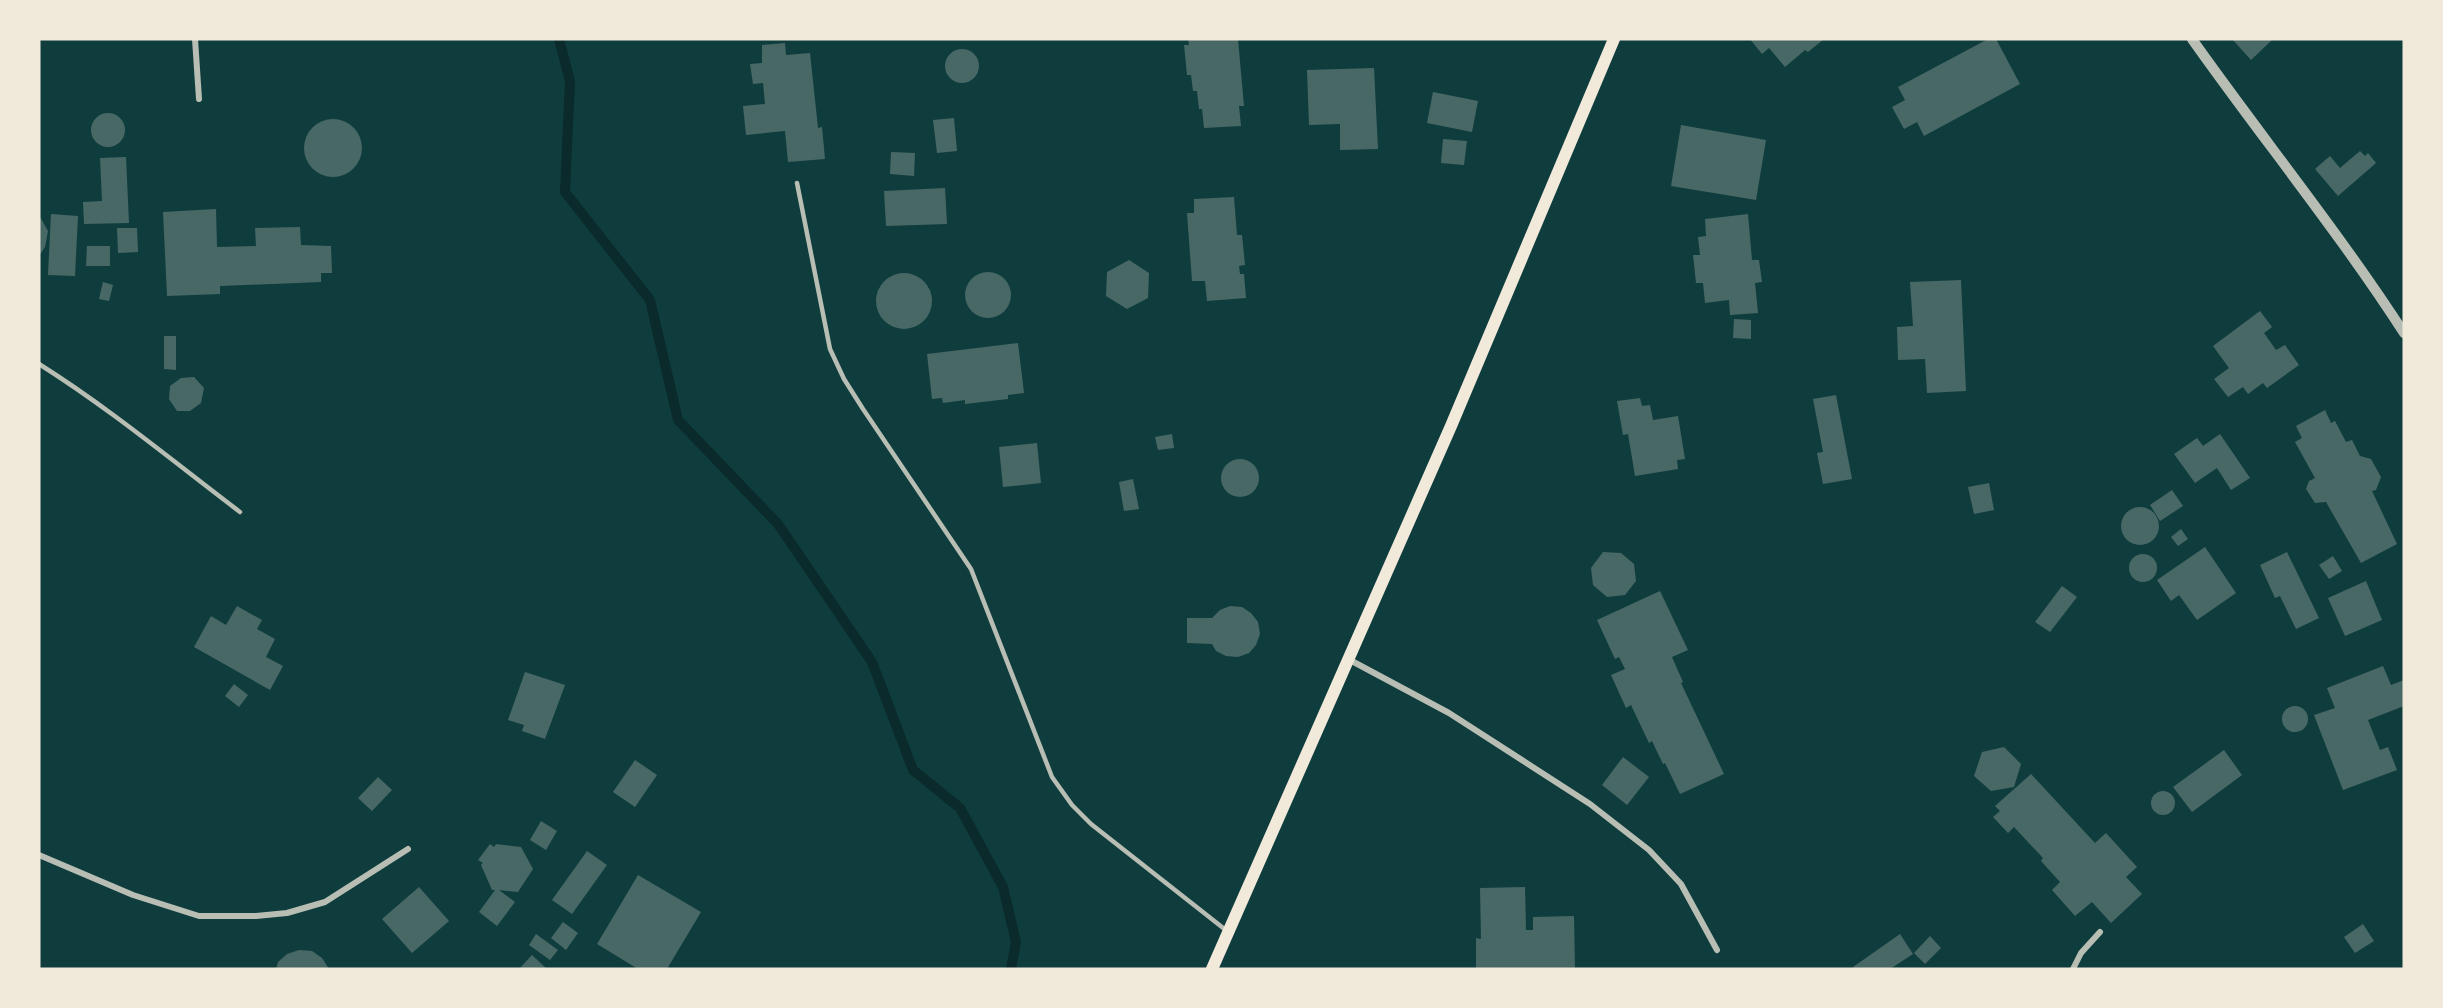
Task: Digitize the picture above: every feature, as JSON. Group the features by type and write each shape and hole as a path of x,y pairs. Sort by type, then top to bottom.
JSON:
{"main road":[{"path":"1212,969 1511,286 1614,39"}],"street":[{"path":"195,39 199,99"},
{"path":"2192,39 2364,272 2404,333"},
{"path":"1347,659 1449,713 1590,804 1649,850 1681,884 1717,950"},
{"path":"39,855 133,895 199,916 256,916 287,913 325,902 408,849"},
{"path":"2073,969 2081,953 2100,932"}],"lane":[{"path":"797,183 830,349 844,379 863,409 971,569 1052,777 1072,805 1091,824 1229,933"},
{"path":"39,364 74,386 240,512"}],"building":[{"path":"1188,39 1238,39 1244,106 1239,106 1241,126 1204,128 1197,91 1193,91 1191,75 1187,75 1184,45 1189,45"},
{"path":"1750,39 1824,39 1808,52 1805,50 1785,67 1769,48 1762,54"},
{"path":"1988,39 1996,39 2020,84 1924,136 1917,122 1904,129 1892,107 1905,100 1898,87"},
{"path":"2232,39 2273,39 2251,60"},
{"path":"785,43 786,55 810,53 818,128 822,127 825,159 788,162 785,131 746,135 743,106 765,104 763,83 753,84 750,64 762,63 762,45"},
{"path":"962,49 974,54 979,66 974,78 962,83 950,78 945,66 950,54"},
{"path":"1374,68 1378,149 1340,150 1340,124 1309,125 1307,70"},
{"path":"1433,92 1478,101 1472,132 1427,123"},
{"path":"108,113 120,118 125,130 120,142 108,147 96,142 91,130 96,118"},
{"path":"954,118 957,151 937,153 933,120"},
{"path":"327,119 339,119 354,127 362,142 362,154 354,169 339,177 327,177 312,169 304,154 304,142 312,127"},
{"path":"1681,125 1766,140 1756,200 1671,186"},
{"path":"1443,139 1467,141 1464,165 1441,163"},
{"path":"2360,151 2365,156 2368,153 2376,163 2338,196 2315,169 2330,156 2340,168"},
{"path":"891,152 915,153 914,176 890,174"},
{"path":"126,157 129,223 84,224 83,202 102,201 100,158"},
{"path":"945,188 947,224 886,226 884,191"},
{"path":"1234,197 1237,235 1242,235 1245,265 1239,266 1240,274 1244,274 1246,298 1207,301 1205,281 1192,281 1187,213 1194,213 1194,199"},
{"path":"216,209 217,247 256,246 255,228 300,227 301,245 331,246 332,273 321,273 321,282 220,286 220,294 167,296 163,212"},
{"path":"51,214 78,216 75,276 48,275"},
{"path":"1748,214 1752,260 1759,260 1762,282 1755,283 1758,313 1730,315 1729,300 1705,303 1703,283 1696,283 1693,255 1700,255 1698,237 1706,236 1705,219"},
{"path":"39,215 48,231 45,247 39,256"},
{"path":"117,228 137,228 138,252 118,253"},
{"path":"87,246 110,246 110,266 86,266"},
{"path":"1129,260 1149,273 1148,298 1127,309 1106,296 1107,272"},
{"path":"988,272 1004,279 1011,295 1004,311 988,318 972,311 965,295 972,279"},
{"path":"904,273 919,278 927,286 932,301 927,316 919,324 904,329 889,324 881,316 876,301 881,286 889,278"},
{"path":"1961,280 1966,391 1927,393 1925,359 1898,360 1897,327 1913,326 1910,282"},
{"path":"103,282 113,285 109,301 99,299"},
{"path":"2260,311 2272,327 2264,333 2276,350 2285,345 2299,365 2267,388 2263,383 2248,394 2243,387 2228,397 2214,379 2229,368 2213,346"},
{"path":"1734,319 1751,320 1751,339 1733,338"},
{"path":"164,336 176,336 176,370 164,369"},
{"path":"1018,343 1024,393 1008,395 1008,399 965,404 965,400 943,403 942,398 932,399 927,354"},
{"path":"194,377 204,388 201,403 190,411 177,411 169,399 170,386 181,378"},
{"path":"1836,395 1852,479 1823,484 1817,453 1823,452 1813,399"},
{"path":"1640,398 1642,406 1650,405 1653,420 1678,416 1685,459 1677,460 1678,469 1635,476 1628,434 1623,435 1617,401"},
{"path":"2325,410 2331,423 2335,421 2346,442 2352,440 2360,456 2371,459 2381,477 2376,490 2372,491 2397,544 2361,563 2326,502 2315,503 2306,489 2309,481 2315,478 2295,442 2302,438 2296,426"},
{"path":"1172,434 1174,448 1158,450 1155,437"},
{"path":"2220,434 2250,478 2231,490 2217,468 2195,483 2174,454 2197,438 2203,446"},
{"path":"1037,443 1041,483 1003,487 999,447"},
{"path":"1240,459 1253,465 1259,478 1253,491 1240,497 1227,491 1221,478 1227,465"},
{"path":"1133,479 1139,509 1124,511 1119,482"},
{"path":"1989,483 1994,510 1974,514 1968,487"},
{"path":"2172,490 2183,506 2160,521 2150,505"},
{"path":"2140,507 2153,513 2159,526 2153,539 2140,545 2127,539 2121,526 2127,513"},
{"path":"2181,529 2188,539 2178,546 2171,537"},
{"path":"2205,547 2236,593 2197,620 2179,595 2171,601 2157,580"},
{"path":"1603,552 1621,553 1634,564 1636,581 1625,595 1607,597 1593,585 1591,568"},
{"path":"2287,552 2319,618 2296,629 2280,596 2275,598 2260,565"},
{"path":"2143,554 2153,558 2157,568 2153,578 2143,582 2133,578 2129,568 2133,558"},
{"path":"2333,556 2342,571 2329,579 2319,565"},
{"path":"2366,581 2382,620 2345,636 2328,598"},
{"path":"2062,586 2077,597 2050,632 2035,622"},
{"path":"1660,591 1688,650 1672,657 1683,682 1681,683 1724,774 1680,794 1652,741 1649,743 1631,705 1626,708 1611,675 1625,669 1619,657 1615,659 1597,620"},
{"path":"237,606 262,620 257,629 275,639 266,657 283,666 270,690 194,647 211,616 226,625"},
{"path":"1230,606 1242,607 1258,622 1260,634 1256,645 1249,653 1238,657 1226,656 1216,651 1212,644 1187,643 1187,618 1212,618 1220,610"},
{"path":"2383,666 2391,685 2404,680 2404,706 2368,720 2380,750 2388,747 2397,770 2343,790 2314,715 2335,708 2327,688"},
{"path":"525,672 565,685 545,739 522,731 524,725 508,720"},
{"path":"234,684 248,695 239,707 225,696"},
{"path":"2295,706 2304,710 2308,719 2304,728 2295,732 2286,728 2282,719 2286,710"},
{"path":"2004,747 2021,764 2014,787 1991,791 1974,776 1982,752"},
{"path":"2224,750 2242,775 2192,812 2173,787"},
{"path":"1623,757 1649,777 1627,805 1602,785"},
{"path":"635,760 657,775 635,807 613,792"},
{"path":"2031,774 2095,843 2106,833 2137,867 2126,877 2142,894 2111,923 2092,902 2075,916 2052,890 2060,882 2041,861 2043,858 2014,827 2008,833 1993,817 2000,811 1995,806"},
{"path":"378,777 392,790 372,811 358,798"},
{"path":"2163,791 2172,794 2175,803 2172,812 2163,815 2154,812 2151,803 2154,794"},
{"path":"541,821 557,831 546,850 530,840"},
{"path":"490,844 494,847 496,844 521,847 533,869 518,892 499,890 515,902 497,926 479,912 495,890 492,890 481,865 483,863 478,860"},
{"path":"587,851 607,865 572,914 552,900"},
{"path":"638,875 701,912 667,969 638,969 597,944"},
{"path":"419,887 449,921 412,953 382,919"},
{"path":"1525,887 1526,930 1533,930 1533,917 1574,916 1575,969 1476,969 1476,938 1481,939 1480,888"},
{"path":"563,922 578,933 566,950 551,938"},
{"path":"2363,924 2374,941 2355,953 2344,937"},
{"path":"536,934 558,950 550,960 529,945"},
{"path":"1900,934 1913,954 1890,969 1854,969 1853,967"},
{"path":"1930,936 1941,948 1925,964 1914,953"},
{"path":"299,950 312,951 322,958 329,969 276,969 278,962 287,954"},
{"path":"532,955 547,969 519,969"}],"waterway":[{"path":"559,39 570,81 565,192 650,300 678,420 778,524 872,662 913,770 960,808 1003,887 1016,942 1011,969"}]}
